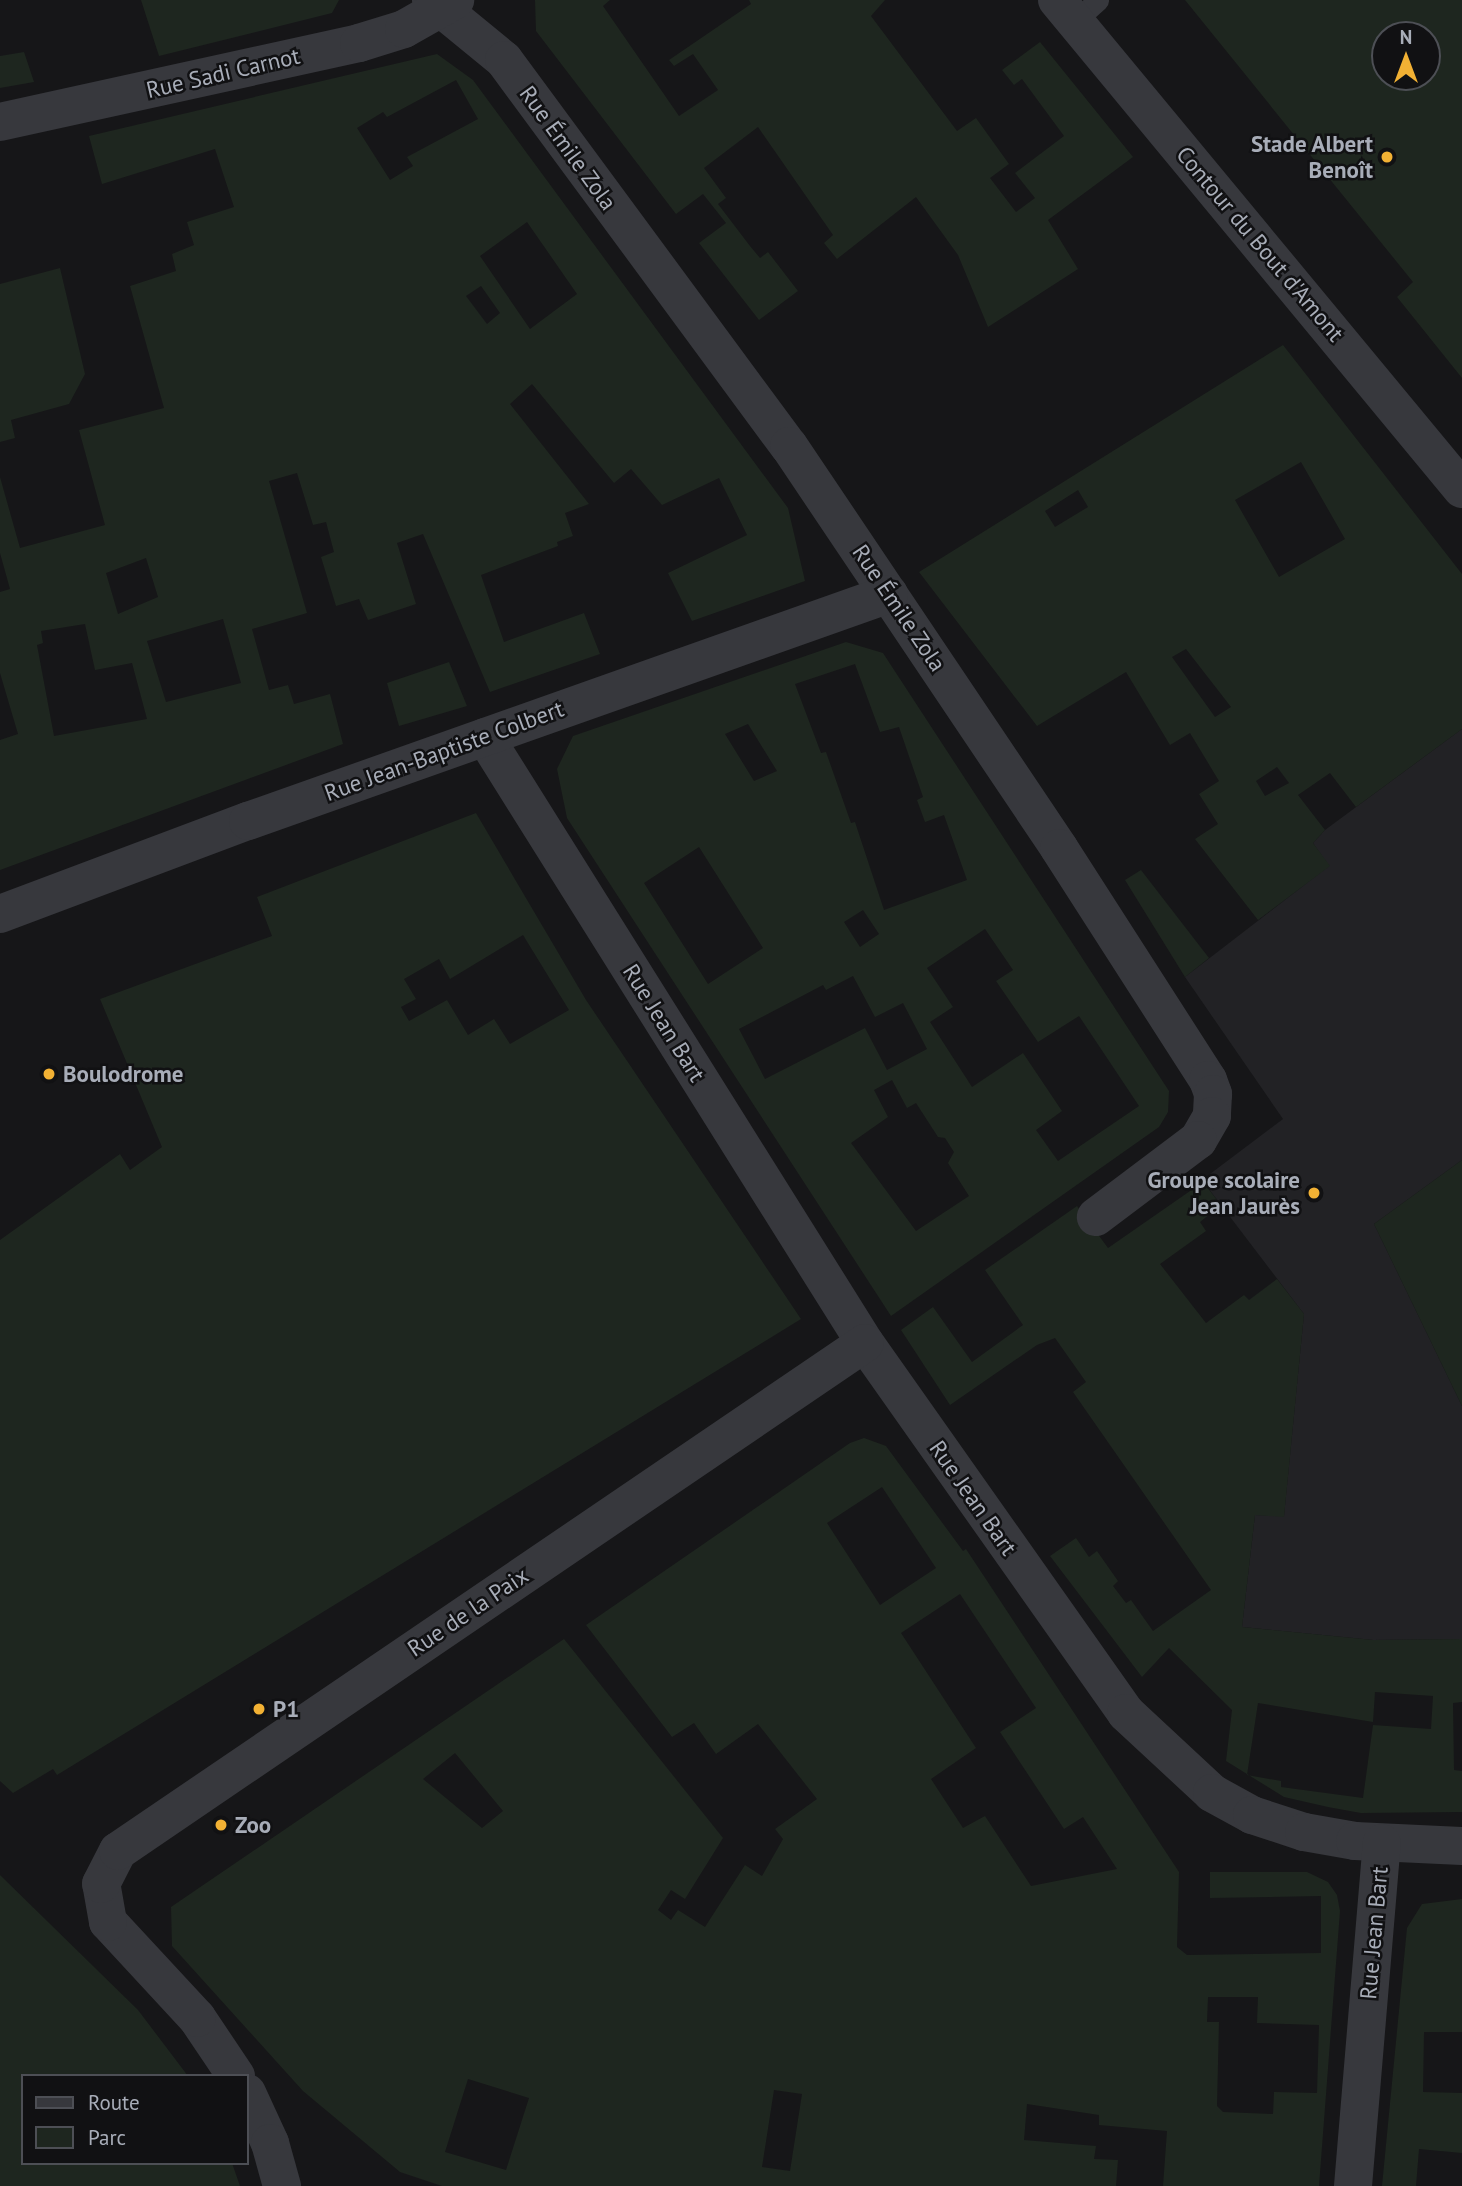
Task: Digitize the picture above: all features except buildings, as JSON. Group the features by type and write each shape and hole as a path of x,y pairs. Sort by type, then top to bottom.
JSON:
{"street":[{"name":"Rue Sadi Carnot","path":"0,122 359,43 404,29 442,3"},
{"name":"Rue Émile Zola","path":"442,3 504,60 789,446 1191,1050 1213,1094 1212,1116 1198,1140 1096,1217"},
{"name":"Contour du Bout d'Amont","path":"1077,7 1462,489"},
{"name":"Rue Jean-Baptiste Colbert","path":"0,914 485,737 889,594"},
{"name":"Rue Jean Bart","path":"485,737 865,1343 1053,1613 1145,1732 1231,1805 1304,1832 1382,1843 1353,2186"},
{"name":"Rue de la Paix","path":"235,2074 197,2018 113,1930 102,1903 107,1867 128,1843 865,1343"},
{"path":"1382,1843 1462,1846"},
{"path":"248,2095 270,2143 282,2186"}],"shaded area":[{"name":"Groupe scolaire Jean Jaurès","path":"1462,729 1462,1160 1374,1224 1462,1406 1462,1639 1373,1640 1242,1627 1255,1515 1284,1516 1304,1314 1202,1180 1283,1119 1185,977 1329,866 1313,843 1325,830"}],"green space":[{"path":"141,0 339,0 332,13 159,56"},
{"path":"535,0 610,0 603,6 679,116 718,90 693,54 674,66 669,60 751,4 749,0 885,0 871,16 957,131 976,118 1009,164 990,178 1016,212 1035,198 1015,173 1064,136 1022,79 1014,85 1002,70 1040,42 1133,157 1048,220 1078,269 988,327 958,255 916,197 837,259 824,243 833,235 758,127 704,168 726,198 718,204 750,246 760,258 768,252 798,291 759,320 699,243 726,223 703,194 676,214 536,31"},
{"name":"Stade Albert Benoît","path":"1185,0 1462,0 1462,378 1397,297 1413,282"},
{"path":"24,52 34,82 0,88 0,56"},
{"path":"437,54 473,80 788,508 805,581 692,621 668,573 747,535 719,478 662,505 631,469 614,483 532,384 510,404 589,504 565,513 573,536 557,542 558,546 481,575 504,642 584,613 600,654 490,692 423,534 397,543 416,604 368,620 359,599 336,606 321,557 334,552 326,522 313,525 297,473 269,481 307,613 252,629 269,690 288,685 294,704 330,694 343,744 0,870 0,740 18,734 0,673 0,592 10,589 0,553 0,477 20,548 105,525 79,430 164,408 130,286 176,271 172,254 194,245 187,222 234,207 215,149 102,184 89,136","holes":["456,80 478,119 407,157 413,166 390,180 357,128 383,112 387,117","527,222 577,294 530,329 480,256","481,286 500,313 487,324 466,296","146,558 158,597 118,614 106,573","223,619 241,683 166,702 147,641","85,624 95,670 132,663 147,719 54,736 37,645 43,643 41,631"]},
{"path":"60,268 85,374 69,404 11,420 15,438 0,442 0,284"},
{"path":"1283,345 1462,574 1462,729 1356,807 1330,773 1298,795 1325,830 1313,843 1330,866 1258,920 1195,839 1218,824 1199,794 1219,781 1190,733 1170,745 1126,672 1037,726 919,572","holes":["1301,462 1345,539 1279,577 1235,500","1078,490 1088,507 1055,527 1045,511","1186,649 1231,707 1215,717 1172,657","1277,767 1289,783 1265,796 1256,781"]},
{"path":"846,642 883,653 1169,1091 1168,1112 1159,1127 891,1316 567,818 557,769 573,736","holes":["855,664 880,732 899,727 923,797 917,800 925,822 944,815 967,880 884,910 855,822 851,823 826,752 821,753 795,684","748,724 777,771 754,781 725,734","699,847 763,948 708,984 644,883","863,910 879,934 860,947 844,922","985,929 1013,970 996,981 1038,1042 1079,1016 1139,1106 1058,1161 1036,1130 1062,1111 1023,1053 972,1087 930,1022 953,1007 927,968","853,976 875,1017 903,1003 927,1049 887,1070 865,1028 765,1079 739,1029 823,985 826,990","892,1080 907,1108 916,1103 938,1137 945,1138 954,1152 948,1163 969,1196 916,1231 851,1143 888,1117 874,1090"]},
{"path":"449,662 467,706 399,726 387,683"},
{"path":"476,813 586,1000 801,1319 57,1775 53,1769 13,1793 0,1781 0,1240 120,1154 130,1170 162,1147 100,999 272,936 257,897","holes":["523,935 569,1010 510,1044 494,1019 468,1035 447,1000 409,1021 401,1007 416,999 404,979 439,959 450,979"]},
{"path":"1141,870 1209,958 1185,977 1125,880"},
{"path":"1462,1160 1462,1406 1374,1224"},
{"path":"1203,1182 1221,1205 1200,1222 1206,1231 1160,1264 1206,1323 1244,1295 1249,1300 1277,1279 1304,1314 1284,1517 1255,1515 1242,1627 1373,1640 1462,1639 1462,1702 1453,1703 1454,1770 1462,1771 1462,1812 1361,1813 1284,1797 1249,1775 1281,1781 1281,1787 1363,1798 1373,1725 1431,1729 1433,1696 1375,1692 1373,1722 1258,1703 1247,1774 1226,1761 1232,1710 1169,1648 1142,1677 1050,1556 1076,1538 1089,1557 1097,1551 1118,1581 1113,1586 1126,1603 1131,1600 1153,1631 1211,1590 1073,1392 1086,1382 1055,1338 1037,1345 950,1405 901,1330 933,1307 972,1362 1023,1325 985,1270 1077,1206 1108,1248"},
{"path":"864,1438 886,1446 963,1551 966,1549 1179,1872 1177,1947 1187,1955 1321,1953 1321,1896 1210,1898 1210,1872 1307,1872 1328,1882 1337,1895 1340,1911 1319,2186 1163,2186 1167,2131 1099,2125 1099,2115 1027,2104 1024,2140 1096,2146 1094,2159 1118,2160 1116,2186 442,2186 400,2172 303,2091 172,1946 171,1907 564,1639 723,1838 685,1899 671,1890 658,1910 671,1920 678,1910 705,1927 745,1865 762,1876 783,1839 775,1829 817,1799 758,1724 716,1754 694,1723 672,1737 586,1625 850,1443","holes":["882,1487 936,1568 880,1605 827,1523","960,1594 1036,1708 1000,1732 1064,1829 1083,1817 1117,1869 1031,1886 985,1816 963,1828 931,1779 976,1748 901,1633","455,1753 503,1811 482,1828 423,1779","1208,1997 1258,1997 1257,2023 1319,2025 1317,2093 1274,2092 1273,2114 1223,2112 1217,2106 1219,2022 1207,2022","468,2079 529,2098 506,2170 445,2152","774,2090 802,2094 790,2171 762,2167"]},
{"path":"0,1875 138,2010 186,2074 21,2074 21,2165 233,2165 240,2186 0,2186"},
{"path":"1462,1899 1462,2032 1424,2032 1423,2092 1462,2093 1462,2153 1419,2149 1416,2186 1382,2186 1407,1928 1422,1904"}],"place":[{"name":"Stade Albert Benoît","path":"1387,157"},
{"name":"Boulodrome","path":"49,1074"},
{"name":"Groupe scolaire Jean Jaurès","path":"1314,1193"},
{"name":"P1","path":"259,1709"},
{"name":"Zoo","path":"221,1825"}]}
